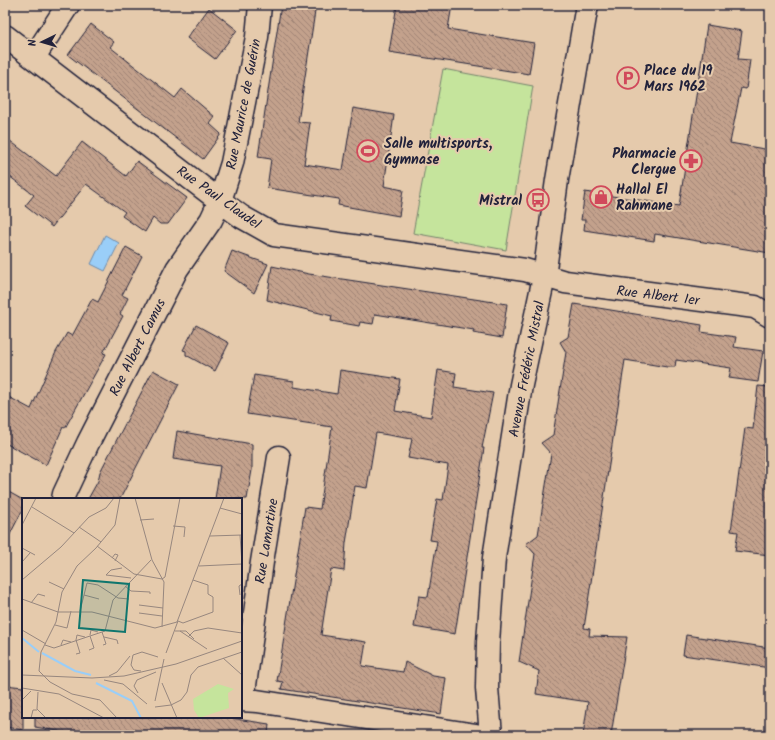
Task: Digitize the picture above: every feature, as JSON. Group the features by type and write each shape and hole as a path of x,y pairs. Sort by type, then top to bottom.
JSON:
{"street":[{"path":"34,58 45,38 68,5"},
{"name":"Rue Maurice de Guérin","path":"220,201 232,163 257,37 260,5"},
{"name":"Avenue Frédéric Mistral","path":"491,735 487,688 487,657 494,558 521,385 544,277 557,180 586,5"},
{"name":"Rue Paul Claudel","path":"5,36 220,201 242,217 274,235 525,270 544,277"},
{"name":"Rue Albert Camus","path":"63,498 88,443 177,269 211,220 220,201"},
{"name":"Rue Albert 1er","path":"544,277 572,284 755,307 770,316"},
{"name":"Rue Lamartine","path":"242,692 245,685 262,562 279,457"},
{"path":"242,700 257,701 476,735"}],"green space":[{"path":"443,69 533,86 506,250 413,233"}],"water":[{"path":"105,235 119,243 105,271 91,264"}],"building":[{"path":"281,5 316,5 298,122 310,123 304,164 343,170 353,108 394,115 384,186 403,190 399,216 338,205 339,199 267,188 271,159 258,157"},
{"path":"397,5 452,5 448,29 534,43 529,74 389,52"},
{"path":"209,8 237,30 215,59 187,38"},
{"path":"91,24 114,42 110,47 175,98 182,89 215,117 210,124 221,134 203,159 68,55"},
{"path":"707,25 742,31 738,59 750,60 746,89 741,88 730,143 770,150 770,253 655,234 654,241 584,230 585,220 581,220 585,192 679,206"},
{"path":"5,137 56,176 82,142 126,176 137,161 187,198 168,224 160,224 153,218 145,232 122,216 125,212 86,184 52,227 25,206 34,195 5,173"},
{"path":"126,247 142,256 122,295 128,298 120,314 123,316 103,353 106,354 65,428 63,427 46,465 5,443 5,395 31,409 56,352 67,333 72,336 92,299 98,302"},
{"path":"232,251 268,264 254,293 224,271"},
{"path":"272,266 309,274 507,304 502,338 473,333 474,330 375,314 373,324 360,322 359,326 331,321 332,316 267,300"},
{"path":"574,304 702,325 701,332 736,337 734,347 763,351 758,382 729,378 731,368 676,360 675,367 667,367 625,360 584,628 590,629 589,636 627,637 611,735 583,735 588,702 536,694 539,671 519,662 535,554 526,544 538,535 551,454 541,443 553,435 566,352 560,342 568,337"},
{"path":"196,325 229,343 215,371 186,355 186,351 183,350"},
{"path":"153,370 179,384 121,498 89,498 98,481 100,472"},
{"path":"340,370 400,379 395,411 431,417 438,370 456,373 454,387 493,393 482,448 484,448 455,634 414,627 419,596 428,597 437,541 430,540 437,499 443,500 448,465 408,458 412,439 376,433 367,488 355,486 346,543 344,571 331,569 321,635 366,642 362,666 403,672 405,662 433,676 446,678 441,714 281,689 283,682 277,681 305,507 320,509 332,427 247,414 254,375 294,381 294,387 337,394"},
{"path":"758,386 770,387 770,489 767,511 770,512 770,555 735,551 738,532 731,531 745,428 753,429"},
{"path":"177,431 252,444 252,470 247,499 215,498 220,466 173,459"},
{"path":"5,490 22,499 22,511 5,544"},
{"path":"686,635 770,648 770,668 683,655"},
{"path":"5,685 22,687 23,730 5,727"},
{"path":"35,718 230,718 269,724 268,735 81,735 35,727"}],"place":[{"name":"Place du 19 Mars 1962","path":"628,78"},
{"name":"Salle multisports, Gymnase","path":"368,151"},
{"name":"Pharmacie Clergue","path":"691,161"},
{"name":"Hallal El Rahmane","path":"601,197"},
{"name":"Mistral","path":"538,200"}]}
